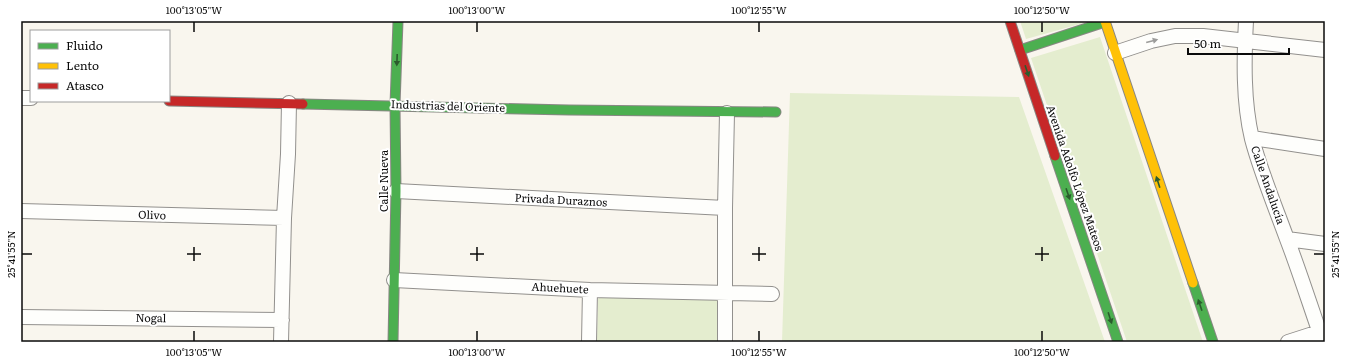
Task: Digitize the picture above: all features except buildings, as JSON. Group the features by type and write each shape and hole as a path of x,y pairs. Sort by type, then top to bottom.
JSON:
{"street":[{"name":"Calle Nueva","path":"393,342 396,191 395,105 398,21"},
{"name":"Avenida Adolfo López Mateos","path":"1010,21 1118,342"},
{"path":"1020,50 1105,21 1213,342"},
{"name":"Calle Andalucía","path":"1246,21 1245,40 1247,106 1252,138 1262,174 1322,336"},
{"path":"1115,53 1151,40 1175,36 1203,36 1325,50"},
{"name":"Industrias del Oriente","path":"170,101 727,113 776,112"},
{"path":"281,342 289,103"},
{"path":"726,342 725,208 727,113"},
{"path":"1252,138 1325,149"},
{"name":"Privada Duraznos","path":"396,191 725,208"},
{"name":"Olivo","path":"21,211 284,218"},
{"path":"1287,239 1325,244"},
{"name":"Ahuehuete","path":"394,280 590,290 772,294"},
{"path":"589,342 590,290"},
{"name":"Nogal","path":"21,317 282,320"},
{"path":"1288,342 1322,336"}],"green space":[{"path":"1020,21 1091,21 1026,39"},
{"path":"1100,37 1203,342 1127,342 1031,58"},
{"path":"790,93 1019,97 1105,342 782,342"},
{"path":"604,294 717,299 722,306 721,342 597,342 598,299"}],"traffic: fast":[{"path":"393,342 396,191 395,105 398,21"},
{"path":"1020,50 1105,22"},
{"path":"303,104 569,110 776,112"},
{"path":"1055,156 1118,342"},
{"path":"1193,283 1213,342"}],"traffic: slow":[{"path":"1105,21 1193,283"}],"traffic: jam":[{"path":"1010,21 1055,156"},
{"path":"170,101 303,104"}]}
